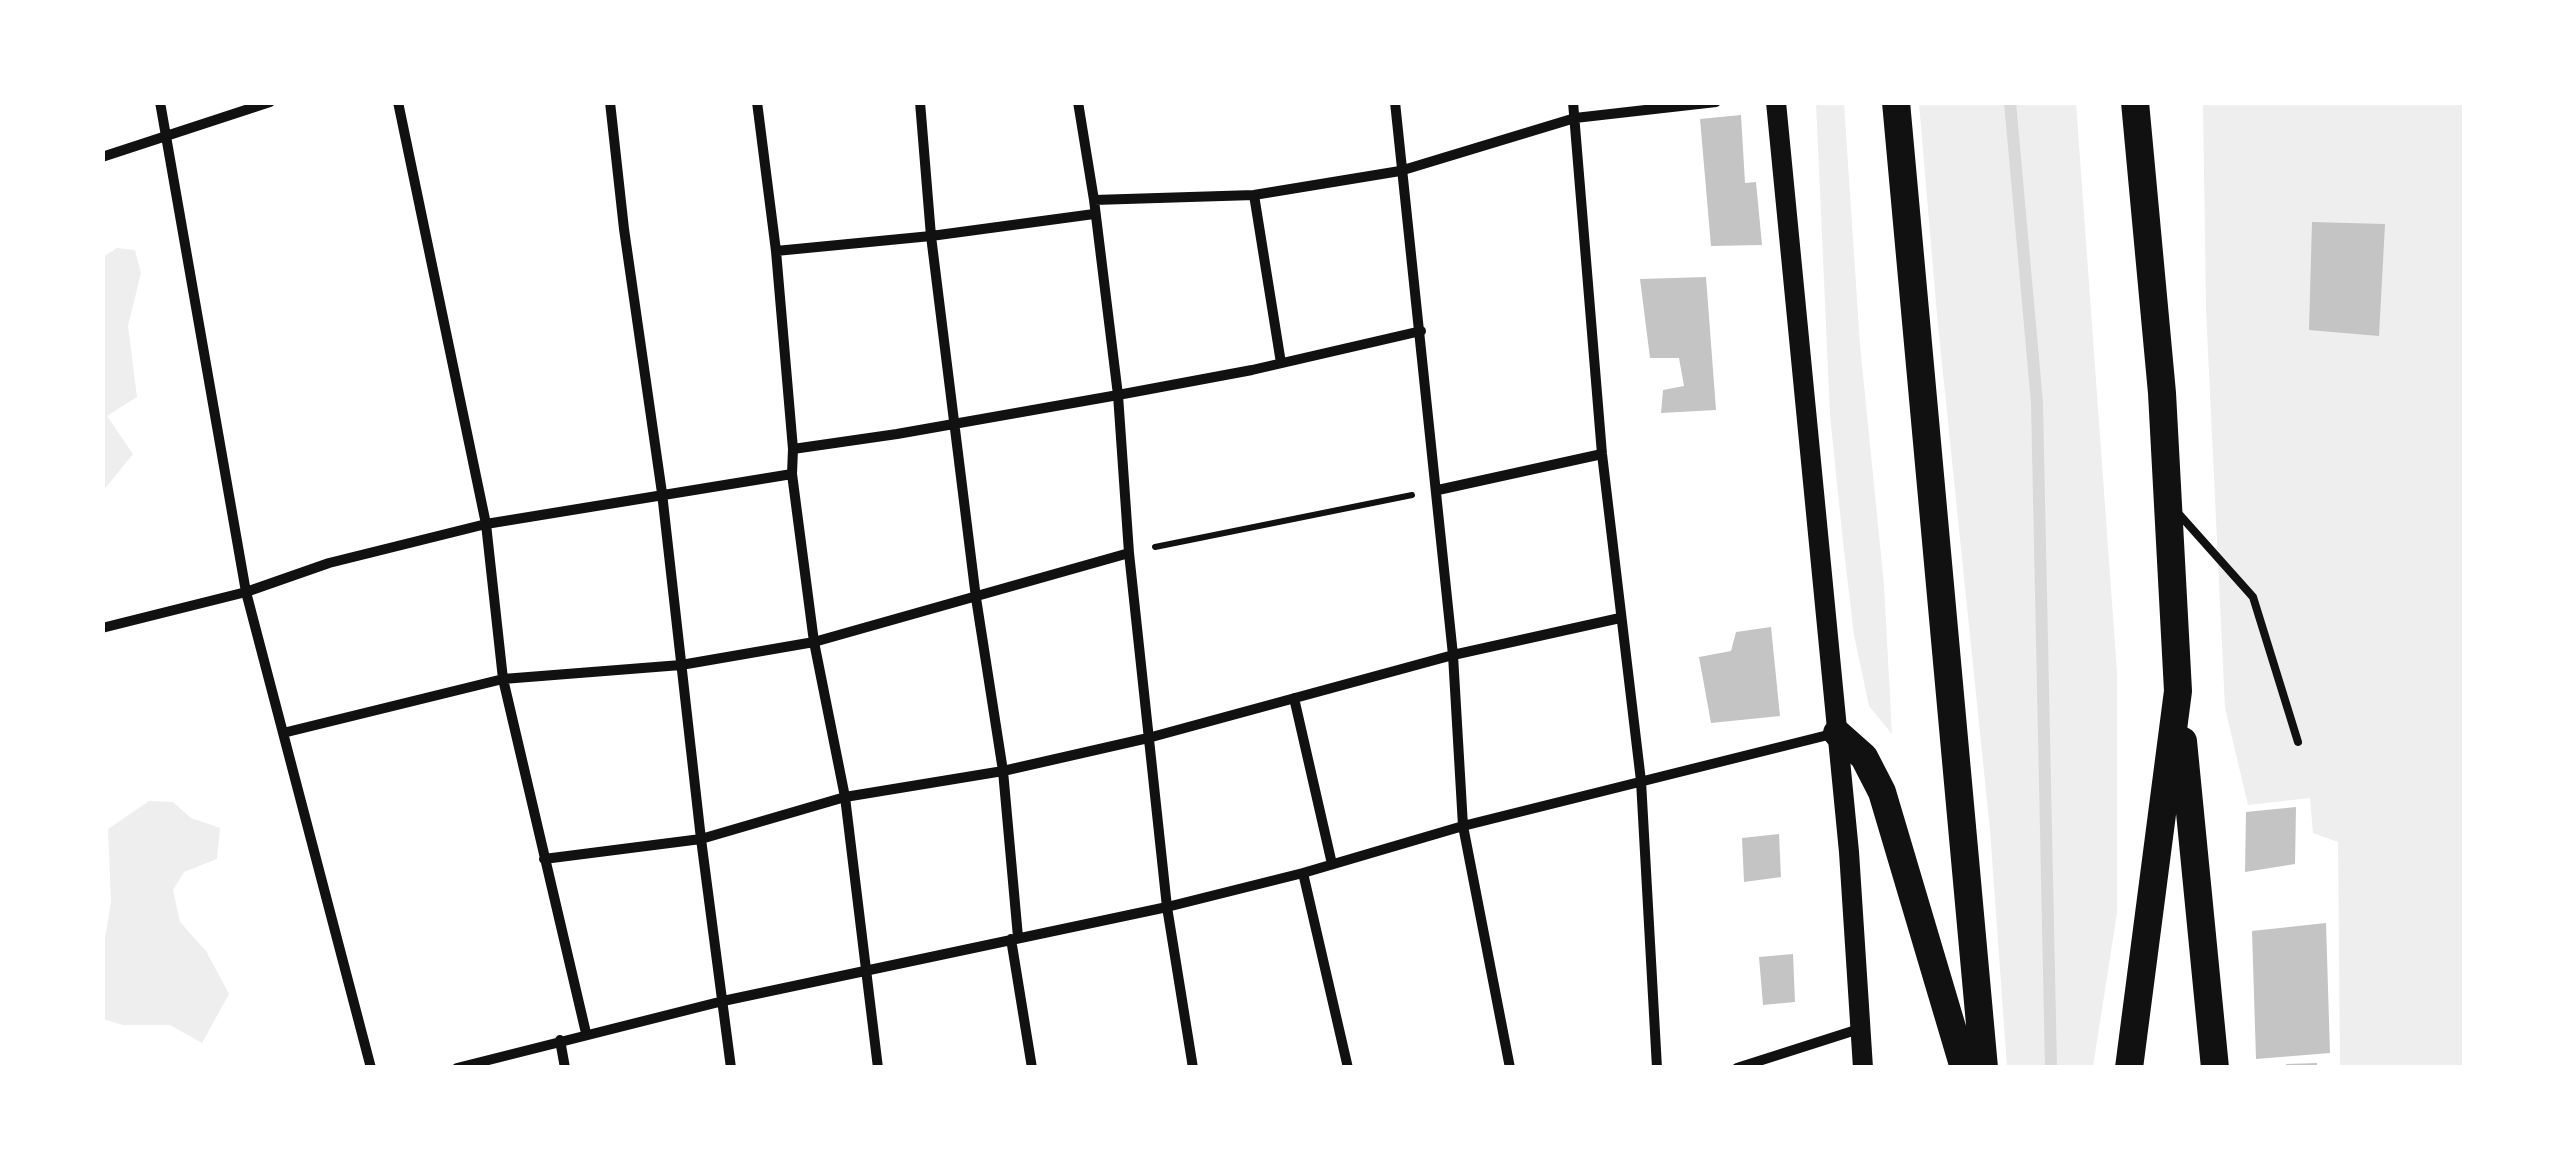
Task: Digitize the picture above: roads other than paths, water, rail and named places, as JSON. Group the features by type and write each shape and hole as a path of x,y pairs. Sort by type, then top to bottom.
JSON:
{"highway":[{"path":"1896,102 1984,1068"},
{"path":"2135,102 2162,393 2178,691 2214,1068"},
{"path":"2129,1068 2178,691"},
{"path":"1837,733 1864,757 1882,792 1964,1068"}],"main road":[{"path":"1776,102 1837,733 1863,1068"}],"street":[{"path":"160,102 246,592 371,1068"},
{"path":"102,157 270,102"},
{"path":"398,102 486,524 503,679 586,1033"},
{"path":"610,102 731,1068"},
{"path":"758,102 776,250 792,474 814,642 845,797 878,1068"},
{"path":"920,102 931,236 954,425 1003,771 1014,938 1032,1068"},
{"path":"1078,102 1118,395 1129,552 1167,908 1193,1068"},
{"path":"1395,102 1438,490 1463,826 1510,1068"},
{"path":"1574,102 1602,454 1641,781 1657,1068"},
{"path":"1094,200 1254,194 1400,171 1575,118 1716,102"},
{"path":"1254,194 1281,363"},
{"path":"776,250 931,236 1094,214"},
{"path":"793,448 954,425 1118,395 1421,331"},
{"path":"1438,490 1602,454"},
{"path":"102,628 246,592 330,562 486,524 792,474"},
{"path":"283,733 503,679 681,665 814,642 1129,552"},
{"path":"544,860 701,838 845,797 1003,771 1148,738 1453,654 1620,618"},
{"path":"1294,698 1332,864"},
{"path":"457,1068 723,1000 1167,908 1463,826 1837,733"},
{"path":"1303,873 1348,1068"},
{"path":"1737,1068 1860,1028"},
{"path":"560,1040 565,1068"}],"lane":[{"path":"2168,502 2253,596 2298,742"}],"waterway":[{"path":"2010,102 2037,403 2051,1068"}]}
